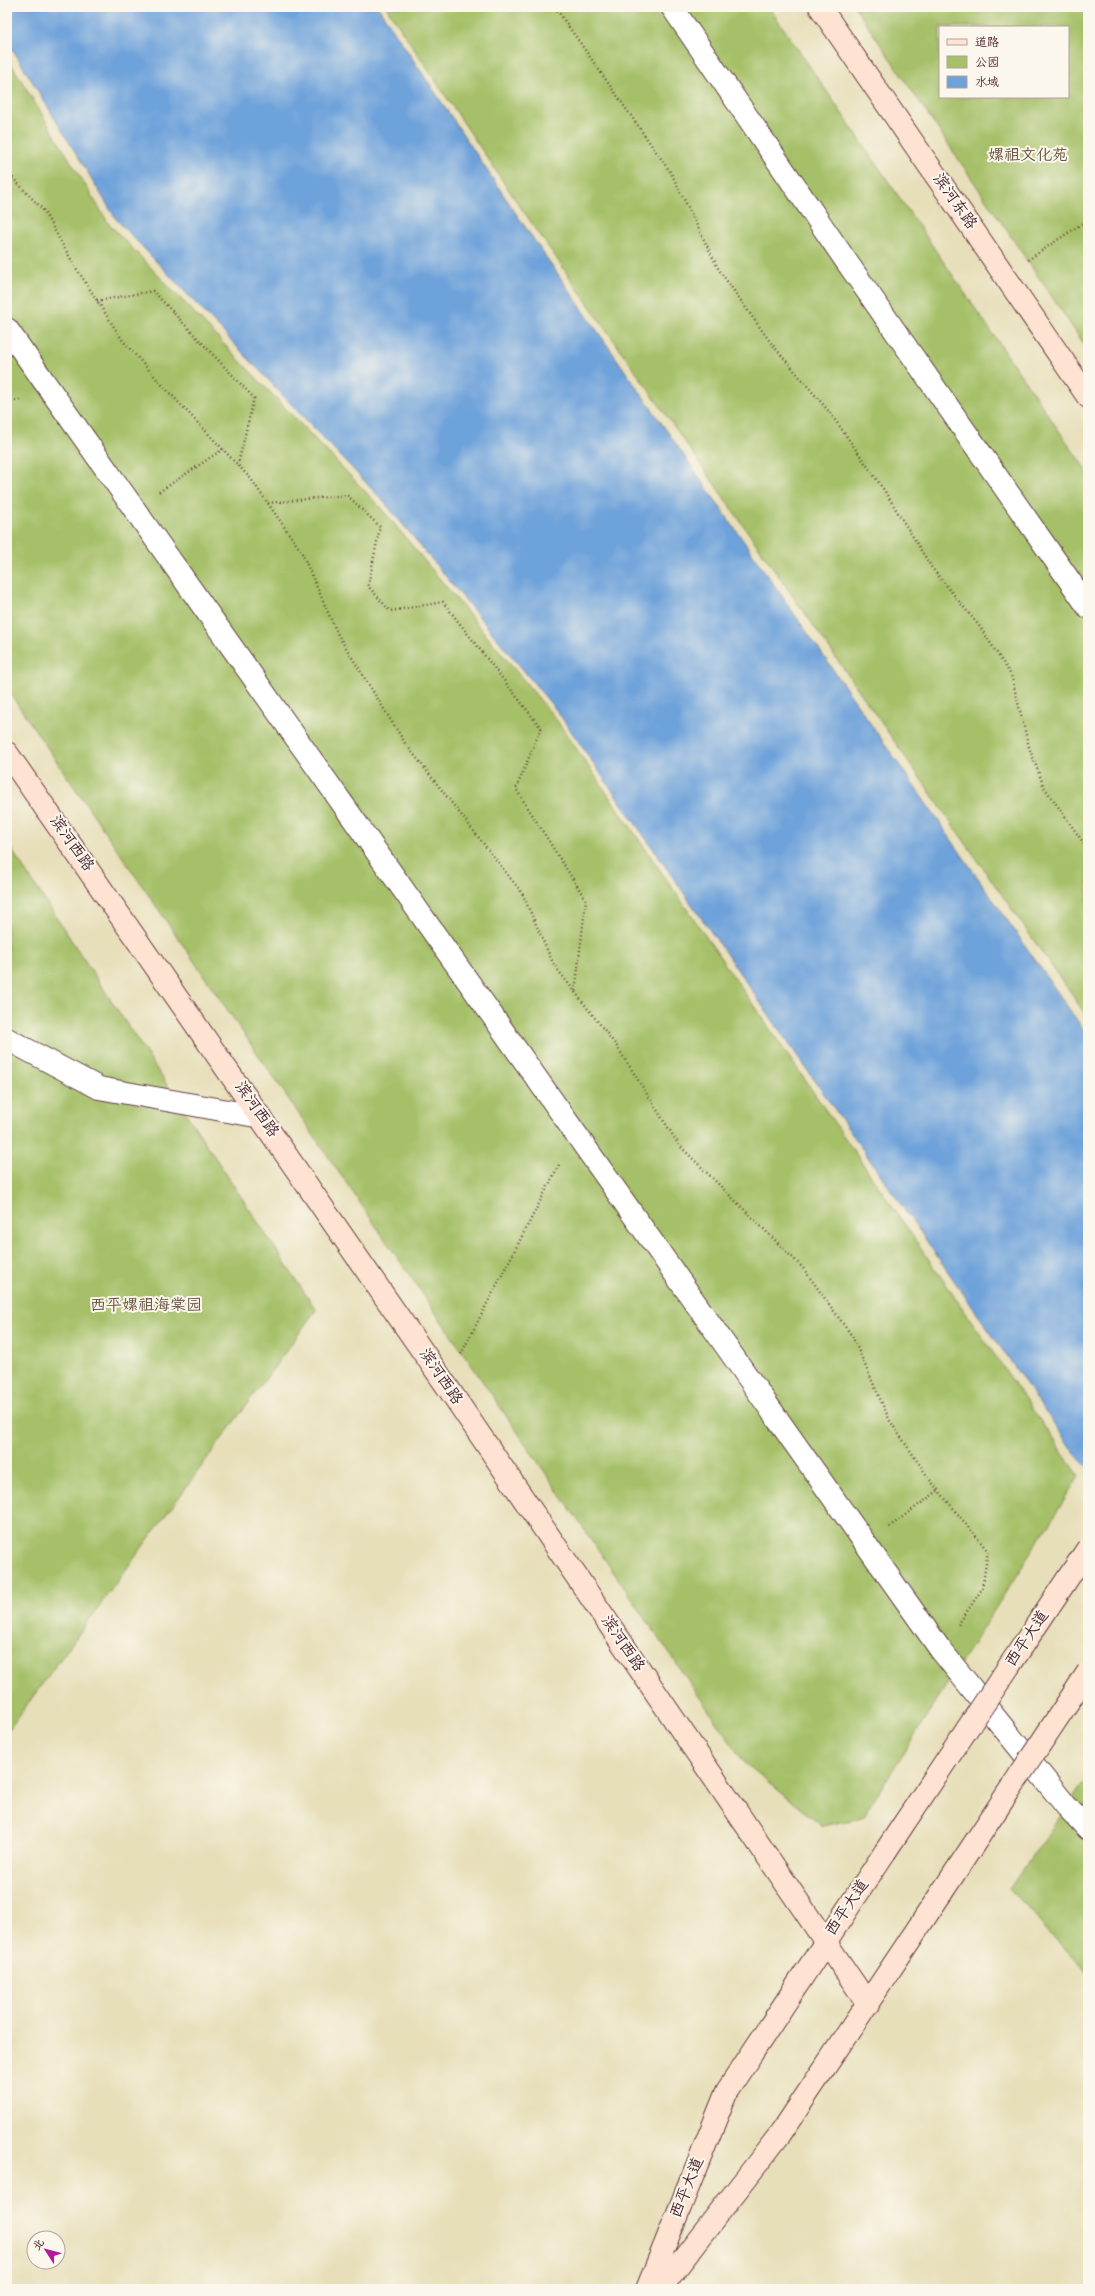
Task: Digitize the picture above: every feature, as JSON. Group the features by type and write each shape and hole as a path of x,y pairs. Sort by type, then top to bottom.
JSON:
{"street":[{"path":"672,7 844,258 1088,607"},
{"name":"滨河东路","path":"820,7 1088,397"},
{"path":"7,329 940,1649 1067,1807 1088,1829"},
{"name":"滨河西路","path":"7,753 446,1385 868,2004"},
{"path":"7,1039 99,1088 261,1117"},
{"name":"西平大道","path":"647,2289 727,2091 1088,1548"},
{"name":"西平大道","path":"660,2289 781,2133 1088,1672"}],"path":[{"path":"555,7 671,173 719,270 771,343 831,414 884,490 932,568 980,627 1011,675 1029,747 1044,788 1088,849"},
{"path":"7,172 44,210 123,341 238,465 252,478 301,552 338,635 392,723 410,749 522,892 554,965 616,1046 679,1145 803,1268 852,1336 890,1421 939,1490 988,1551 982,1589 940,1649"},
{"path":"1005,276 1084,222 1088,210"},
{"path":"97,300 153,291 254,398 238,465"},
{"path":"134,510 223,449"},
{"path":"268,503 347,494 380,527 368,586 390,611 443,602 541,728 516,789 586,900 574,992"},
{"path":"446,1385 576,1133"},
{"path":"866,1544 939,1490"}],"green space":[{"path":"386,7 769,7 1088,473 1088,1018 510,192"},
{"name":"嫘祖文化苑","path":"855,7 1088,7 1088,350"},
{"path":"7,57 109,224 380,507 555,718 1079,1477 862,1818 822,1826 744,1762 7,689"},
{"name":"西平嫘祖海棠园","path":"7,843 316,1310 7,1732"},
{"path":"1088,1777 1088,1973 1009,1889"}],"water":[{"path":"7,7 378,7 523,224 1088,1036 1088,1468 1075,1454 557,711 385,503 116,219 7,40"}]}
